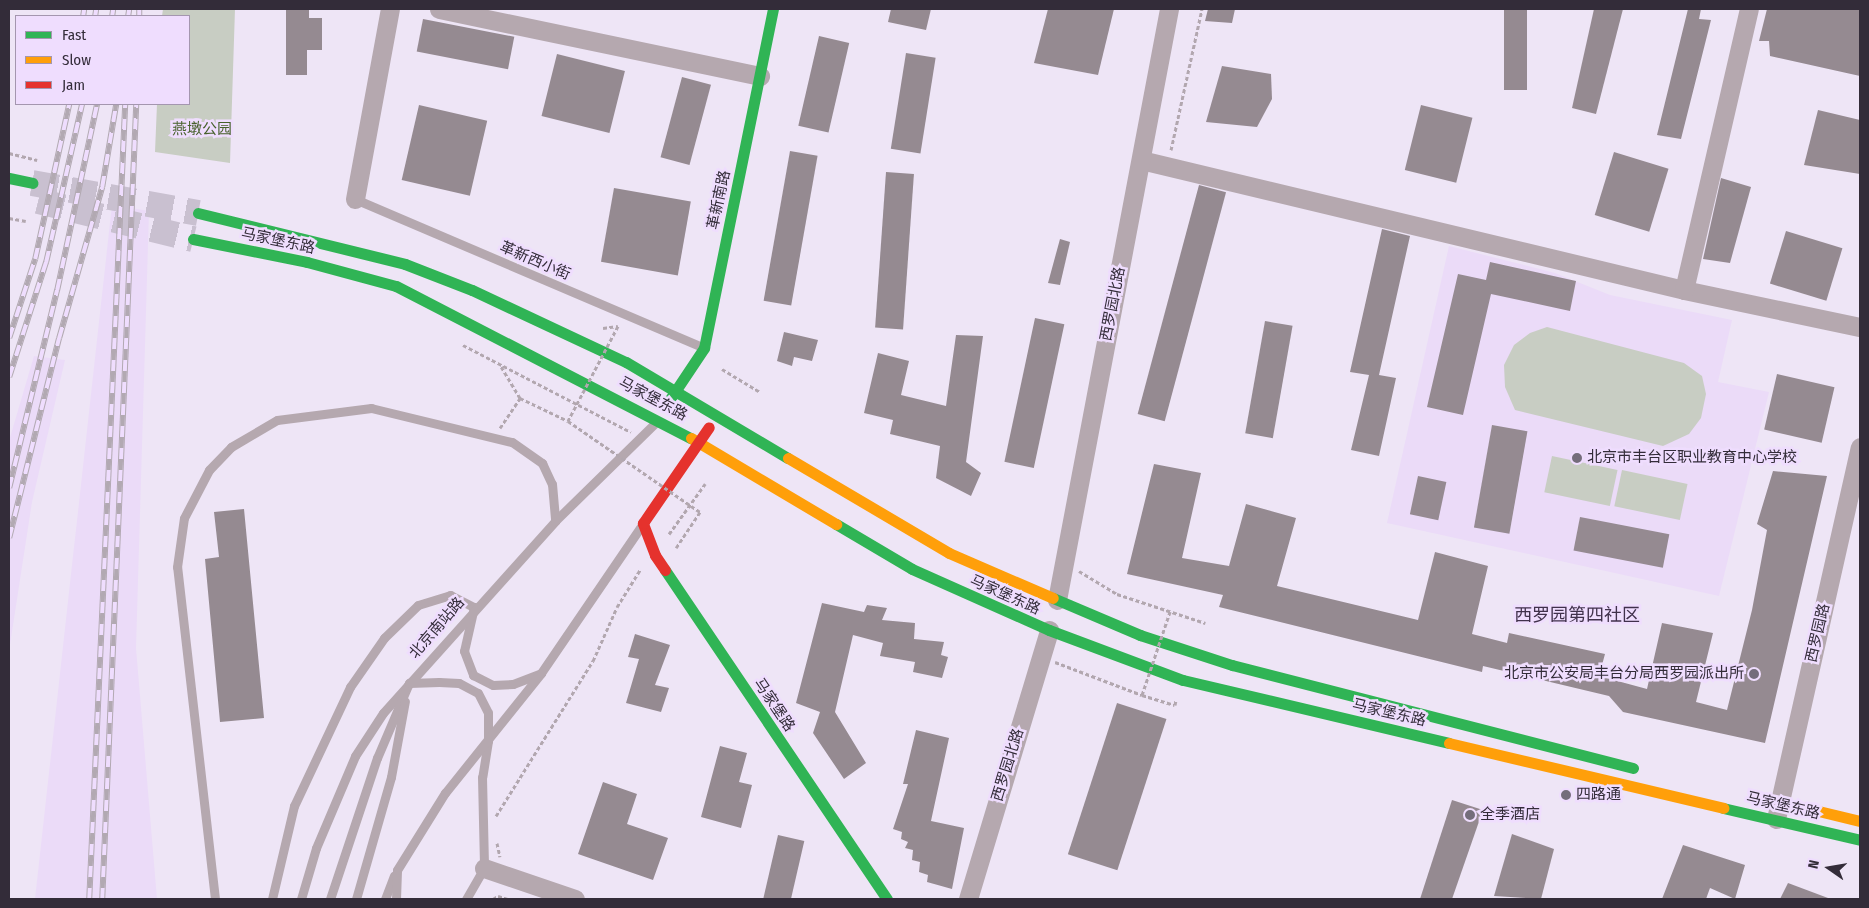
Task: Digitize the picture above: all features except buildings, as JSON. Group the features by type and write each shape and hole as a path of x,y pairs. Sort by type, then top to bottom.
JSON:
{"main road":[{"name":"革新南路","path":"659,419 675,389 704,348 773,9"},
{"path":"9,178 32,183"},
{"name":"马家堡东路","path":"198,213 405,264 472,290 624,361 675,389 949,553 1140,635 1232,665 1645,772"},
{"name":"马家堡东路","path":"193,239 307,262 396,286 659,419 912,569 1048,630 1183,680 1776,807 1860,821"},
{"path":"643,523 718,414"},
{"name":"马家堡路","path":"643,523 655,555 887,899"},
{"name":"马家堡东路","path":"1776,807 1860,840"}],"street":[{"path":"354,199 390,9"},
{"path":"439,9 760,76"},
{"name":"西罗园北路","path":"1057,600 1169,9"},
{"path":"1684,290 1749,9"},
{"path":"1140,160 1684,290 1860,327"},
{"name":"西罗园路","path":"1776,807 1860,447"},
{"name":"西罗园北路","path":"968,899 1048,630"},
{"path":"484,868 575,899"}],"lane":[{"name":"革新西小街","path":"354,199 704,348"},
{"path":"215,899 177,566 184,518 194,495 209,470 231,447 277,420 371,408 512,442 542,463 552,484 555,521"},
{"name":"北京南站路","path":"301,899 316,848 355,756 383,713 474,607 555,521 659,419"},
{"path":"385,899 397,870 445,793 541,673 643,523"},
{"path":"272,899 294,806 350,687 379,645 418,605 450,595 474,607 464,651 473,675 493,685 513,684 541,673"},
{"path":"409,683 459,684 478,693 488,713 488,741 482,777 484,868 466,899"},
{"path":"330,899 377,758 409,683"},
{"path":"356,899 391,777 409,683"},
{"path":"396,899 397,870"}],"path":[{"path":"1168,166 1202,9"},
{"path":"9,153 37,160"},
{"path":"9,218 26,221"},
{"path":"568,421 618,326 597,328"},
{"path":"455,339 501,366 640,437"},
{"path":"501,366 520,398 568,421 700,512 676,548"},
{"path":"722,369 760,392"},
{"path":"494,437 520,398"},
{"path":"495,819 594,661 617,607 636,574 655,555 705,484"},
{"path":"1064,561 1117,594 1205,623"},
{"path":"1142,695 1170,612"},
{"path":"1041,656 1085,676 1175,706"},
{"path":"494,834 501,860"},
{"path":"493,899 498,896 508,899"}],"shaded area":[{"path":"112,205 149,211 136,648 157,899 35,899"},
{"name":"北京市丰台区职业教育中心学校","path":"1449,246 1555,273 1610,295 1732,320 1718,382 1769,392 1719,596 1387,523"},
{"path":"34,356 65,360 32,502 9,651 9,441"}],"green space":[{"name":"燕墩公园","path":"163,9 235,9 230,163 155,152 157,105 190,105 190,15 162,15"},
{"path":"1547,327 1684,363 1702,376 1706,394 1701,418 1689,434 1663,446 1515,410 1505,387 1504,365 1514,345 1530,333"},
{"path":"1552,456 1618,470 1610,506 1544,492"},
{"path":"1622,470 1688,484 1680,520 1614,506"}],"tunnel":[{"path":"32,183 198,213"},
{"path":"38,201 193,239"}],"railway":[{"path":"83,15 84,9"},
{"path":"95,15 96,9"},
{"path":"112,15 113,9"},
{"path":"128,15 129,9"},
{"path":"139,9 139,15"},
{"path":"9,338 35,259 69,105"},
{"path":"9,377 46,262 82,105"},
{"path":"9,488 57,290 97,105"},
{"path":"9,538 59,338 102,187 116,105"},
{"path":"89,899 125,105"},
{"path":"102,899 136,105"}],"traffic: fast":[{"path":"666,405 704,348 773,9"},
{"path":"9,178 32,183"},
{"path":"198,213 405,264 472,290 626,362 788,458"},
{"path":"193,239 307,262 396,286 691,438"},
{"path":"836,524 912,569 1049,630 1183,680 1449,743"},
{"path":"665,570 887,899"},
{"path":"1053,598 1140,635 1232,665 1633,768"},
{"path":"1723,808 1860,840"}],"traffic: slow":[{"path":"691,438 836,524"},
{"path":"788,458 949,553 1053,598"},
{"path":"1449,743 1723,808"},
{"path":"1802,807 1860,821"}],"traffic: jam":[{"path":"665,570 655,555 643,523 709,427"}],"place":[{"name":"北京市丰台区职业教育中心学校","path":"1577,458"},
{"name":"北京市公安局丰台分局西罗园派出所","path":"1754,674"},
{"name":"四路通","path":"1566,795"},
{"name":"全季酒店","path":"1470,815"}],"district":[{"name":"西罗园第四社区","path":"1577,615"}]}
